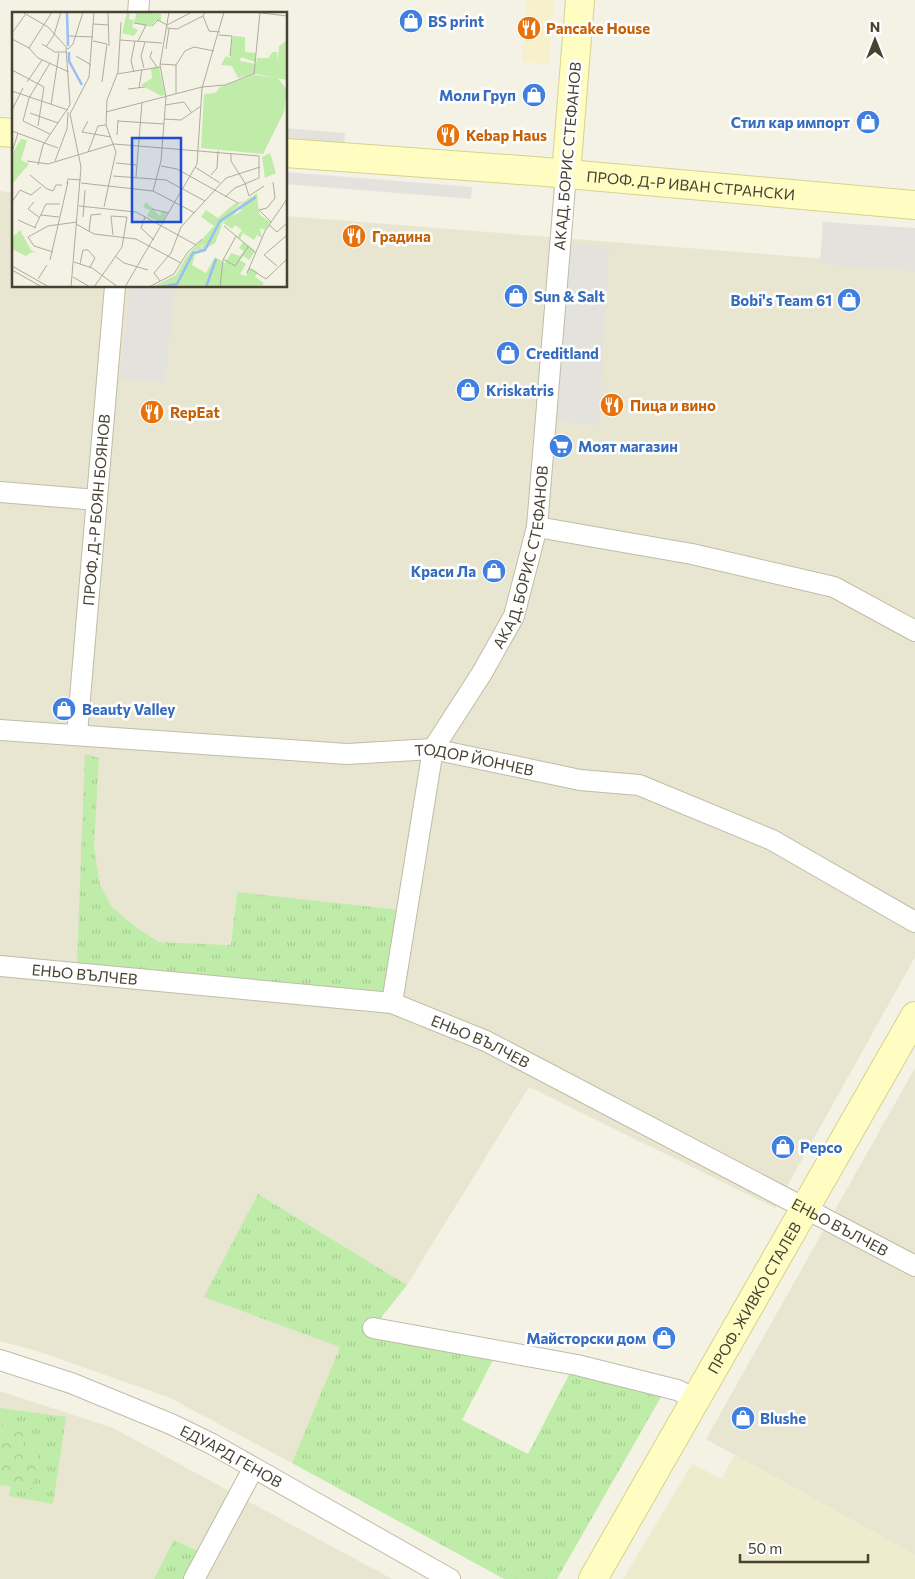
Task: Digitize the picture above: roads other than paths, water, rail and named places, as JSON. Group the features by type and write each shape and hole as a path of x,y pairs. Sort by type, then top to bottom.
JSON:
{"street":[{"name":"АКАД. БОРИС СТЕФАНОВ","path":"392,1003 433,749 482,673 514,616 537,527 580,0"},
{"name":"ПРОФ. Д-Р ИВАН СТРАНСКИ","path":"288,153 566,174 915,205"},
{"name":"ПРОФ. Д-Р БОЯН БОЯНОВ","path":"77,734 115,288"},
{"path":"0,492 97,500"},
{"path":"537,527 692,554 834,587 915,631"},
{"name":"ТОДОР ЙОНЧЕВ","path":"0,730 347,754 433,749 580,780 639,784 772,840 915,922"},
{"name":"ЕНЬО ВЪЛЧЕВ","path":"0,966 392,1003 486,1041 806,1207 915,1266"},
{"name":"ПРОФ. ЖИВКО СТАЛЕВ","path":"593,1579 915,1016"},
{"path":"373,1328 577,1365 676,1390 696,1399"},
{"name":"ЕДУАРД ГЕНОВ","path":"0,1360 71,1383 172,1424 212,1444 253,1470 450,1579"},
{"path":"194,1579 253,1470"}],"place":[{"name":"BS print","path":"411,21"},
{"name":"Pancake House","path":"529,28"},
{"name":"Моли Груп","path":"534,95"},
{"name":"Стил кар импорт","path":"868,122"},
{"name":"Kebap Haus","path":"448,135"},
{"name":"Градина","path":"354,236"},
{"name":"Sun & Salt","path":"516,296"},
{"name":"Bobi's Team 61","path":"849,300"},
{"name":"Creditland","path":"508,353"},
{"name":"Kriskatris","path":"468,390"},
{"name":"Пица и вино","path":"612,405"},
{"name":"RepEat","path":"152,412"},
{"name":"Моят магазин","path":"561,446"},
{"name":"Краси Ла","path":"494,571"},
{"name":"Beauty Valley","path":"64,709"},
{"name":"Pepco","path":"783,1147"},
{"name":"Майсторски дом","path":"664,1338"},
{"name":"Blushe","path":"743,1418"}]}
